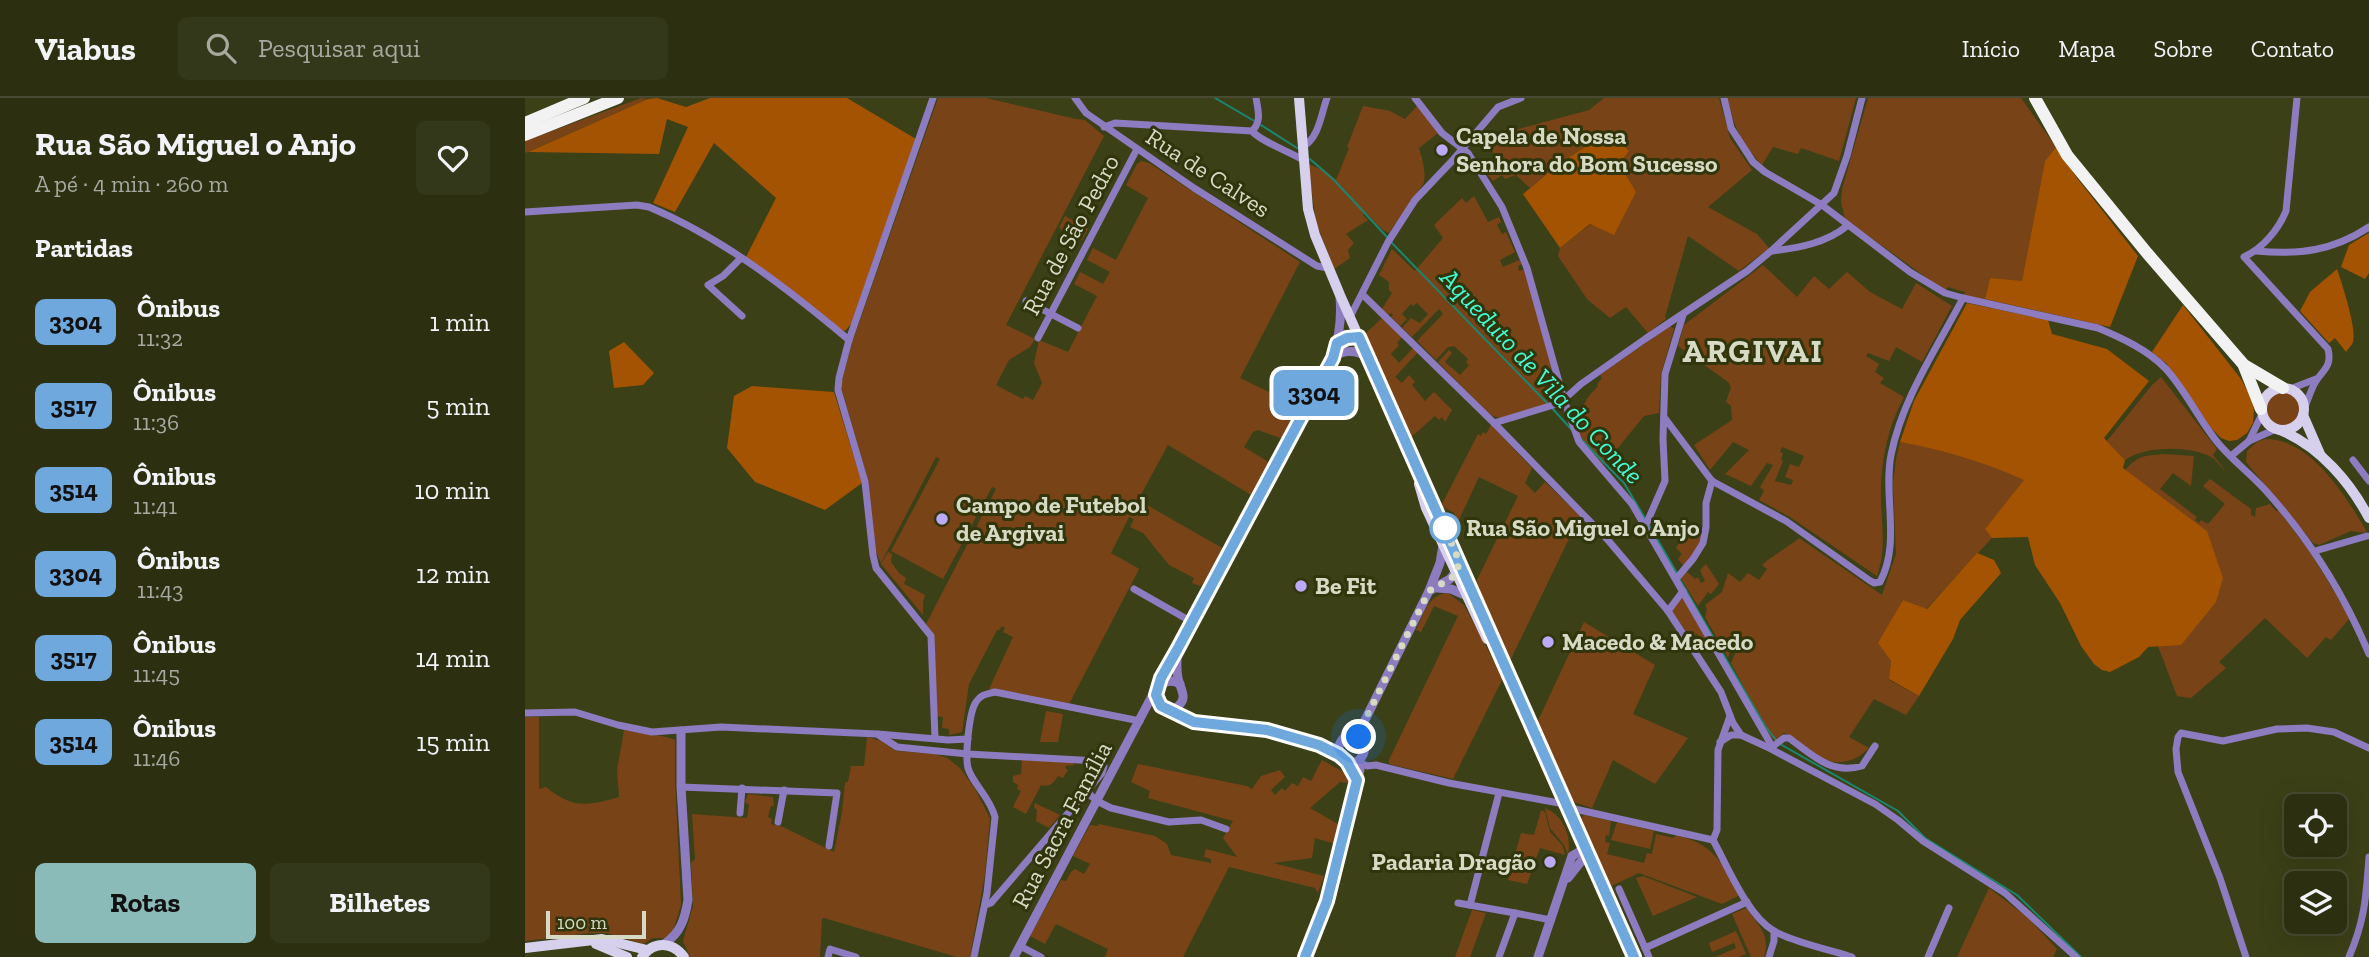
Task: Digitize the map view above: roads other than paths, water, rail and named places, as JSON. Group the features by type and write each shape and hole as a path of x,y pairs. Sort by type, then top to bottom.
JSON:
{"highway":[{"path":"525,124 584,98"},
{"path":"525,135 618,98"},
{"path":"2035,99 2058,141 2081,174 2244,365 2261,411"},
{"path":"2244,365 2286,388"}],"main road":[{"path":"1299,98 1308,209 1315,234 1407,446 1465,595 1479,626 1508,674"},
{"path":"2320,454 2266,422 2261,411 2263,401 2270,392 2286,388 2300,397 2320,454 2369,518"},
{"path":"2279,430 2296,427 2304,412"},
{"path":"1407,446 1426,508 1443,545 1483,615 1634,957"},
{"path":"525,947 603,939 644,954 652,947 664,944 682,955"},
{"path":"579,941 603,946 627,957"}],"street":[{"path":"933,98 849,340 838,390 865,482 876,568 931,636 935,738"},
{"name":"Rua de Calves","path":"1075,98 1086,113 1104,127 1317,266 1328,268"},
{"path":"1104,127 1115,122 1252,131 1259,120 1256,98"},
{"path":"1302,147 1308,144 1314,135 1327,98"},
{"path":"1415,98 1442,133 1468,153 1493,190 1518,243 1579,442 1632,505 1646,527 1773,749"},
{"path":"1339,343 1388,242 1420,193 1498,107 1521,98"},
{"path":"1724,98 1731,128 1753,162 1765,172 1822,205 1910,272 1945,293 2098,328 2148,354 2166,369 2219,444 2267,491 2315,551 2356,622 2369,654"},
{"path":"1494,424 1564,400 1581,384 1747,271 1771,251 1833,193 1847,156 1863,98"},
{"path":"2297,98 2286,211 2281,223 2256,251 2244,257 2328,349 2328,368 2317,379 2304,412"},
{"path":"1252,131 1258,139 1281,147 1303,160"},
{"name":"Rua de São Pedro","path":"1038,338 1137,149"},
{"path":"525,212 649,206 720,243 794,294 849,340"},
{"path":"1771,251 1793,249 1820,241 1847,226"},
{"path":"2256,251 2279,253 2328,248 2348,241 2369,227"},
{"path":"741,258 723,276 708,285 742,316"},
{"path":"1339,343 1340,295"},
{"path":"1363,295 1607,539 1668,611 1716,682 1741,735"},
{"path":"1664,416 1712,481 1786,521 1869,580 1880,582 1891,556 1888,480 1895,436 1908,403 1963,298"},
{"path":"1026,301 1078,328"},
{"path":"1646,527 1665,481 1665,374 1683,314"},
{"path":"1339,343 1347,338 1359,337"},
{"path":"1339,343 1367,356"},
{"name":"Rua Sacra Família","path":"1014,957 1339,343"},
{"path":"2286,388 2317,379"},
{"path":"2249,441 2261,411"},
{"path":"2231,456 2249,441 2279,430"},
{"path":"2353,460 2369,481"},
{"path":"1676,579 1703,543 1706,503 1712,481"},
{"path":"2315,551 2367,536"},
{"path":"1339,755 1339,742 1364,722 1432,589 1443,545"},
{"path":"1435,576 1456,569"},
{"path":"1432,589 1456,569"},
{"path":"1134,589 1192,622"},
{"path":"1432,589 1451,589 1465,595"},
{"path":"1668,611 1683,591"},
{"path":"1145,712 1179,705 1184,697 1179,684 1177,650"},
{"path":"1179,684 1167,681 1158,688 1157,699 1168,709 1194,722 1267,730 1319,745 1347,762 1559,803 1566,807 1713,840 1747,902 1774,932 1832,954 1852,957"},
{"path":"974,957 985,905 995,817 992,806 968,769 968,739 975,703 983,694 995,692 1140,721"},
{"path":"525,713 575,712 652,732 721,727 968,739"},
{"path":"1713,840 1717,830 1719,742 1730,716"},
{"path":"1305,957 1327,901 1363,765 1364,722"},
{"path":"2246,957 2208,847 2178,772 2178,737 2181,733 2223,741 2277,729 2307,728 2334,732 2369,748"},
{"path":"681,731 681,787 688,900 678,941 682,955"},
{"path":"877,734 897,747 1098,761 1104,766 1102,773 1088,790 991,903 985,905"},
{"path":"1350,735 1359,737 1364,743"},
{"path":"1719,742 1731,735 1741,735 1773,749 1875,804 1923,841 2005,893 2076,957"},
{"path":"1773,749 1784,738 1789,738 1815,759 1830,767 1855,768 1862,766 1875,746"},
{"path":"1347,762 1363,765"},
{"path":"681,787 837,793 829,846"},
{"path":"740,813 742,788"},
{"path":"778,822 784,790"},
{"path":"1088,790 1097,801 1111,808 1169,822 1201,820 1226,829"},
{"path":"1470,905 1499,793"},
{"path":"1538,957 1565,882 1578,833"},
{"path":"1565,882 1587,853 1579,852 1573,856"},
{"path":"2349,957 2360,931 2365,907 2369,857"},
{"path":"1577,867 1590,868 1596,873"},
{"path":"1619,888 1649,957"},
{"path":"1458,902 1551,920"},
{"path":"1645,948 1747,902"},
{"path":"1928,957 1949,908"},
{"path":"1499,957 1515,912"},
{"path":"664,944 673,939 680,930"},
{"path":"1769,957 1774,932"},
{"path":"1020,946 1041,957"},
{"path":"828,957 830,949 856,957"}],"waterway":[{"name":"Aqueduto de Vila do Conde","path":"1215,98 1256,122"},
{"name":"Aqueduto de Vila do Conde","path":"1261,125 1297,148"},
{"name":"Aqueduto de Vila do Conde","path":"1310,159 1334,180 1387,237"},
{"name":"Aqueduto de Vila do Conde","path":"1390,241 1547,403"},
{"name":"Aqueduto de Vila do Conde","path":"1551,407 1571,429"},
{"name":"Aqueduto de Vila do Conde","path":"1580,438 1624,483 1646,520"},
{"name":"Aqueduto de Vila do Conde","path":"1649,525 1678,575"},
{"name":"Aqueduto de Vila do Conde","path":"1680,580 1765,726 1776,740"},
{"name":"Aqueduto de Vila do Conde","path":"1780,744 1898,811 1925,838 2017,895 2081,957"}],"place":[{"name":"Capela de Nossa Senhora do Bom Sucesso","path":"1442,150"},
{"name":"Campo de Futebol de Argivai","path":"942,519"},
{"name":"Rua São Miguel o Anjo","path":"1445,528"},
{"name":"Be Fit","path":"1301,586"},
{"name":"Macedo & Macedo","path":"1548,642"},
{"name":"Padaria Dragão","path":"1550,862"}],"district":[{"name":"ARGIVAI","path":"1753,351"}]}
